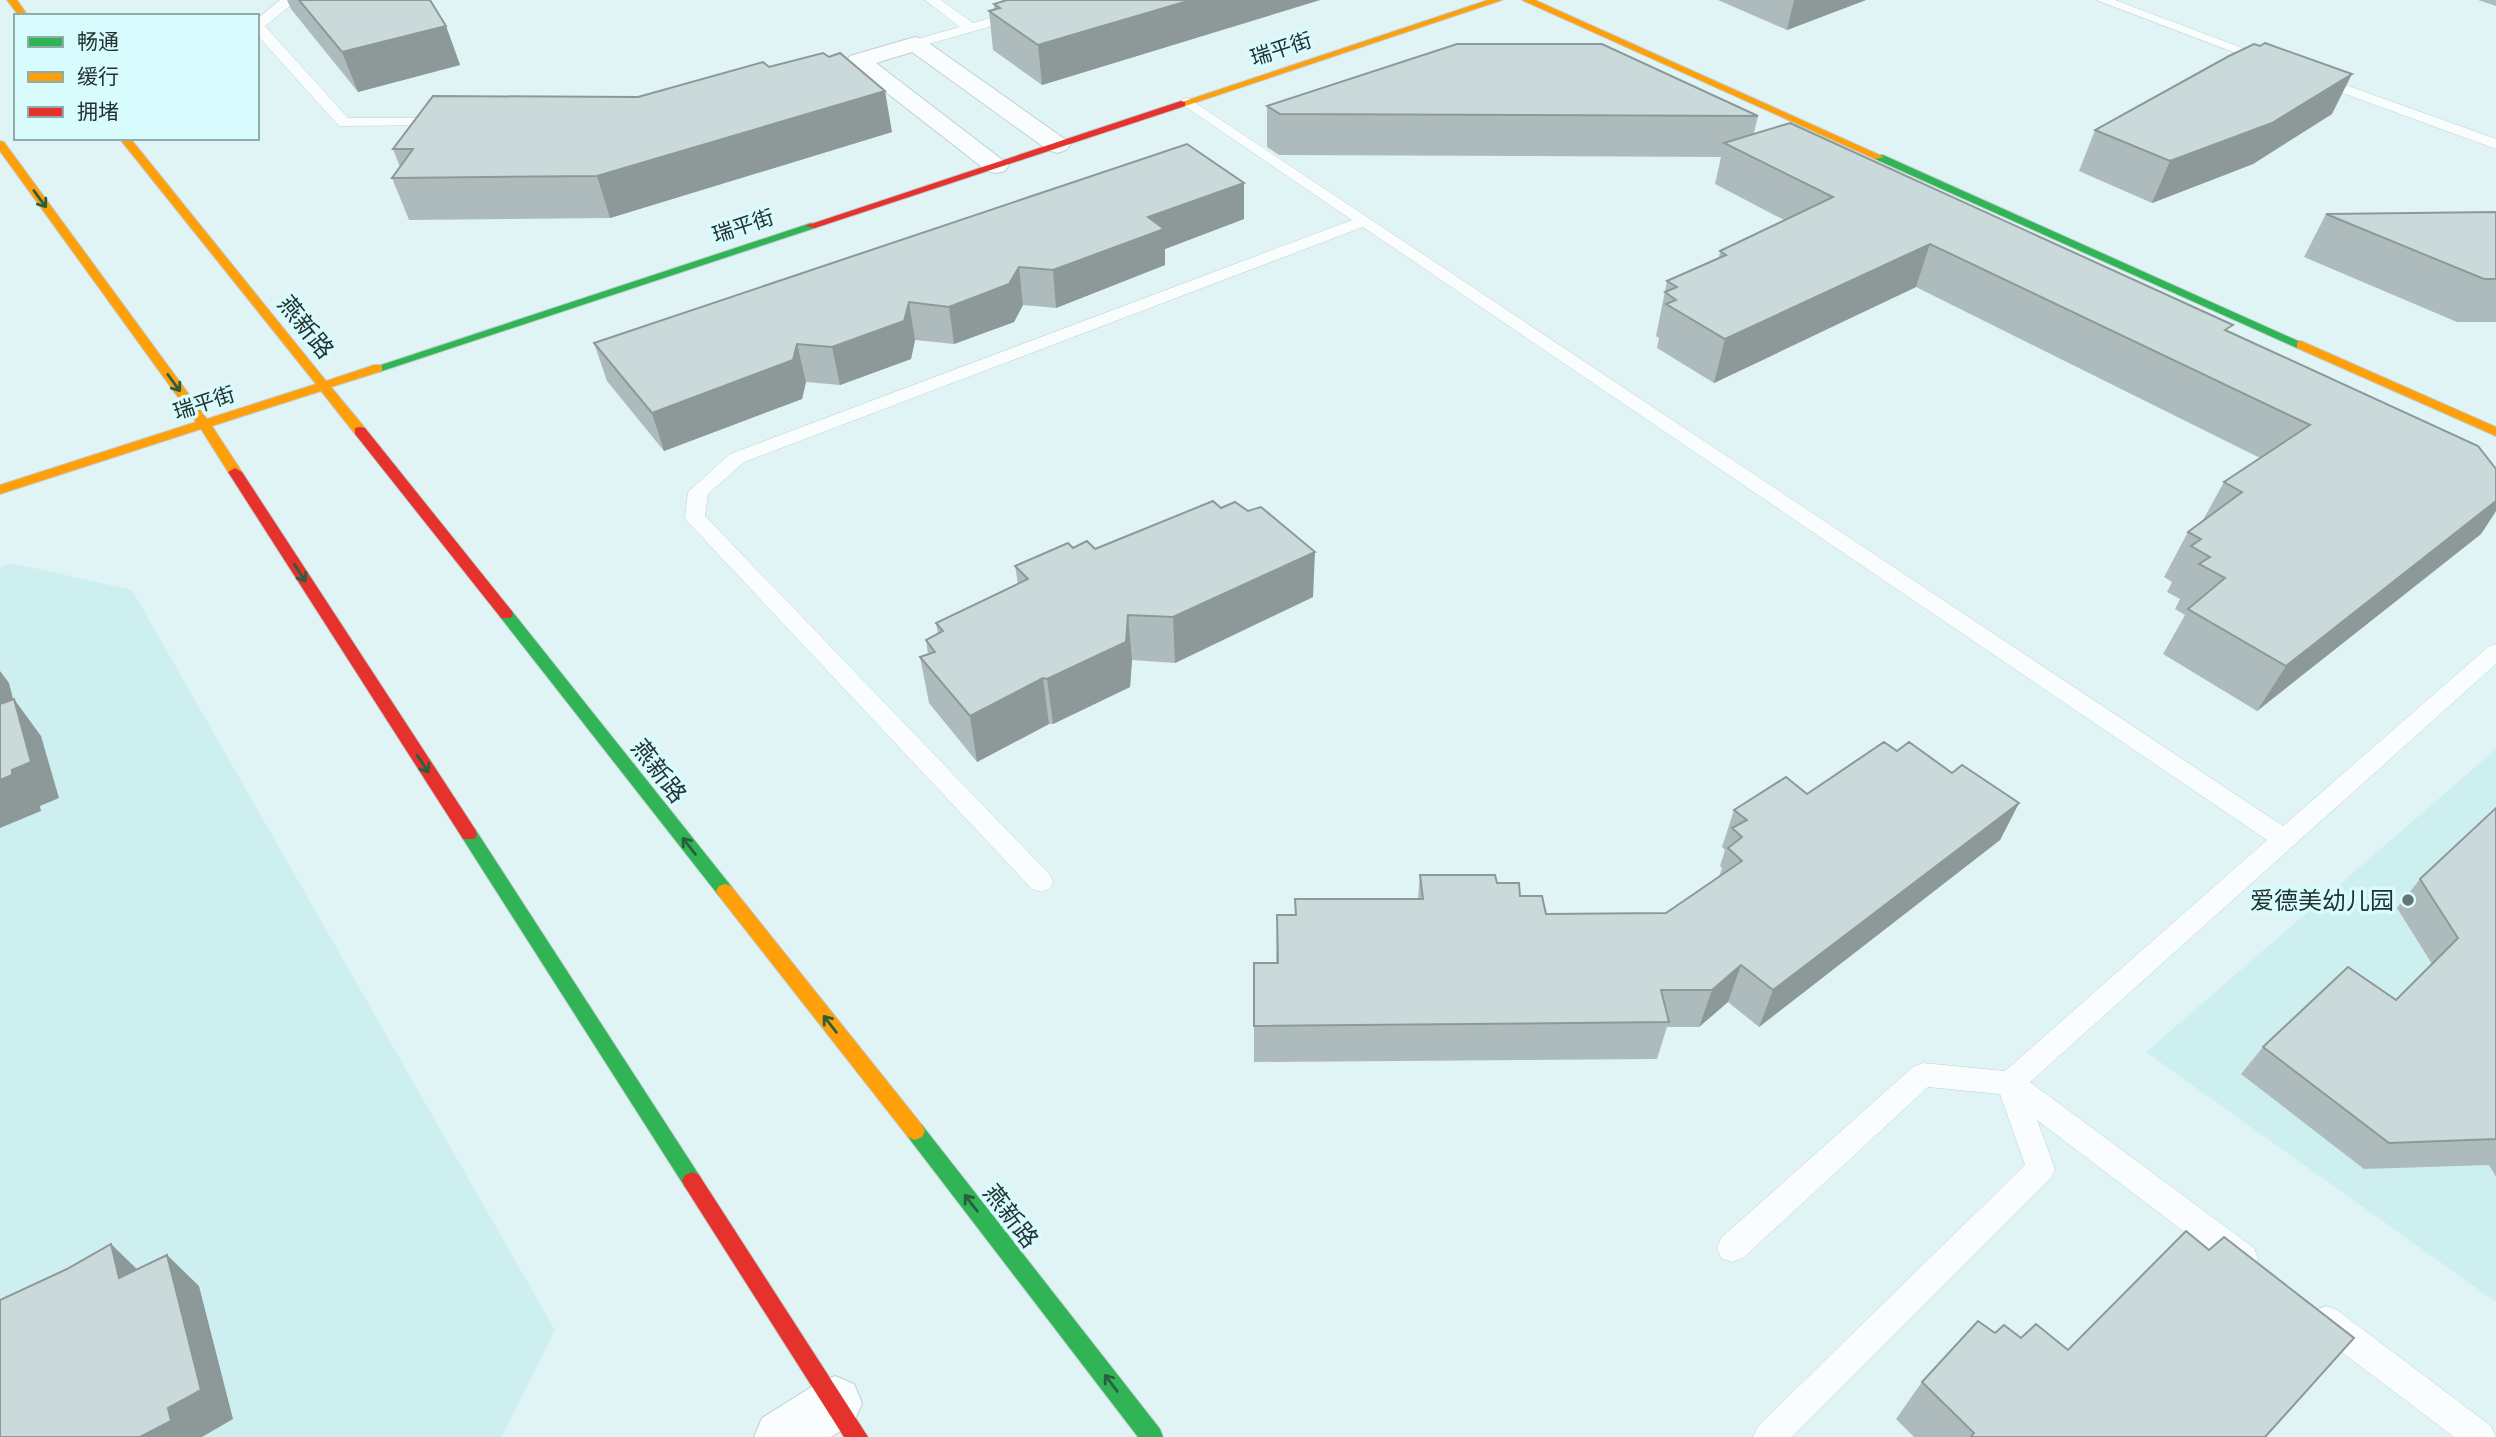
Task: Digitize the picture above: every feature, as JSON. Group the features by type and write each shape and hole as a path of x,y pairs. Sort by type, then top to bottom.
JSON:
{"street":[{"name":"瑞平街","path":"0,490 325,386 1497,0"},
{"path":"1527,0 2496,432"},
{"path":"996,165 852,63 915,44 1058,145"},
{"name":"燕新路","path":"126,140 325,386 1020,1264 1152,1437"},
{"path":"0,144 205,425 846,1420 781,1437"}],"lane":[{"path":"259,24 285,3 296,0"},
{"path":"932,0 971,28"},
{"path":"915,44 1067,0"},
{"path":"2103,0 2496,144"},
{"path":"259,28 344,123 454,122"},
{"path":"1188,102 2285,840"},
{"path":"1041,882 695,517 698,492 737,458 1364,220"},
{"path":"2010,1083 2496,652"},
{"path":"1732,1248 1923,1075 2010,1083 2262,1272"},
{"path":"1769,1437 2041,1169 2010,1083"},
{"path":"2305,1305 2480,1437"}],"shaded area":[{"path":"12,563 132,590 555,1330 502,1437 0,1437 0,567"},
{"name":"爱德美幼儿园","path":"2496,749 2496,1302 2146,1052"}],"building":[{"path":"299,0 430,0 446,26 342,52"},
{"path":"1007,0 1191,0 1038,45 989,11 1000,8 994,4"},
{"path":"2265,43 2352,74 2272,123 2170,161 2095,130 2229,56 2254,44 2260,46"},
{"path":"1457,44 1602,44 1758,116 1280,114 1267,106"},
{"path":"823,53 829,57 840,53 885,91 597,176 392,178 413,149 393,149 433,96 638,97 763,62 769,67"},
{"path":"1790,123 2233,325 2225,330 2478,446 2496,469 2496,501 2286,666 2188,609 2225,578 2199,564 2210,557 2191,546 2201,539 2188,532 2242,492 2224,482 2310,425 1930,244 1725,339 1666,304 1676,300 1665,292 1677,287 1667,281 1726,255 1720,251 1833,197 1724,143"},
{"path":"1187,144 1244,183 1148,217 1164,229 1053,270 1019,267 1009,284 949,307 909,302 904,321 832,347 797,344 793,360 652,413 594,343"},
{"path":"2496,212 2496,279 2484,279 2326,214"},
{"path":"1213,501 1221,508 1235,502 1248,511 1261,507 1315,552 1173,617 1128,615 1126,642 1047,679 1043,678 970,716 920,657 935,652 926,640 943,631 936,623 1028,579 1015,566 1068,543 1073,548 1087,541 1095,549"},
{"path":"14,699 31,762 12,770 12,775 0,780 0,704"},
{"path":"1884,742 1897,751 1909,742 1952,773 1962,765 2019,803 1773,990 1741,965 1712,990 1661,990 1669,1022 1254,1026 1254,963 1278,963 1277,915 1296,915 1295,899 1423,899 1420,875 1495,875 1497,883 1519,883 1520,896 1542,896 1546,914 1666,913 1742,861 1728,848 1742,837 1732,828 1747,820 1734,810 1786,777 1807,794"},
{"path":"2496,808 2496,1139 2389,1143 2263,1047 2348,967 2396,1000 2458,938 2420,879"},
{"path":"2186,1231 2209,1250 2224,1237 2354,1338 2265,1437 1971,1437 1974,1433 1922,1382 1978,1321 1995,1333 2004,1325 2021,1338 2036,1324 2068,1350"},
{"path":"111,1244 119,1278 167,1255 201,1390 168,1408 171,1421 140,1437 0,1437 0,1300 67,1269"}],"traffic: fast":[{"path":"1879,157 2301,345"},
{"path":"378,368 811,226"},
{"path":"506,614 725,891"},
{"path":"469,834 692,1181"},
{"path":"915,1131 1152,1437"}],"traffic: slow":[{"path":"12,0 22,14"},
{"path":"1181,104 1497,0"},
{"path":"1527,0 1879,157"},
{"path":"126,140 360,431"},
{"path":"0,144 205,425 235,472"},
{"path":"2301,345 2496,432"},
{"path":"0,490 378,368"},
{"path":"725,891 915,1131"}],"traffic: jam":[{"path":"811,226 1181,104"},
{"path":"360,431 506,614"},
{"path":"235,472 469,834"},
{"path":"692,1181 857,1437"}],"place":[{"name":"爱德美幼儿园","path":"2408,900"}]}
